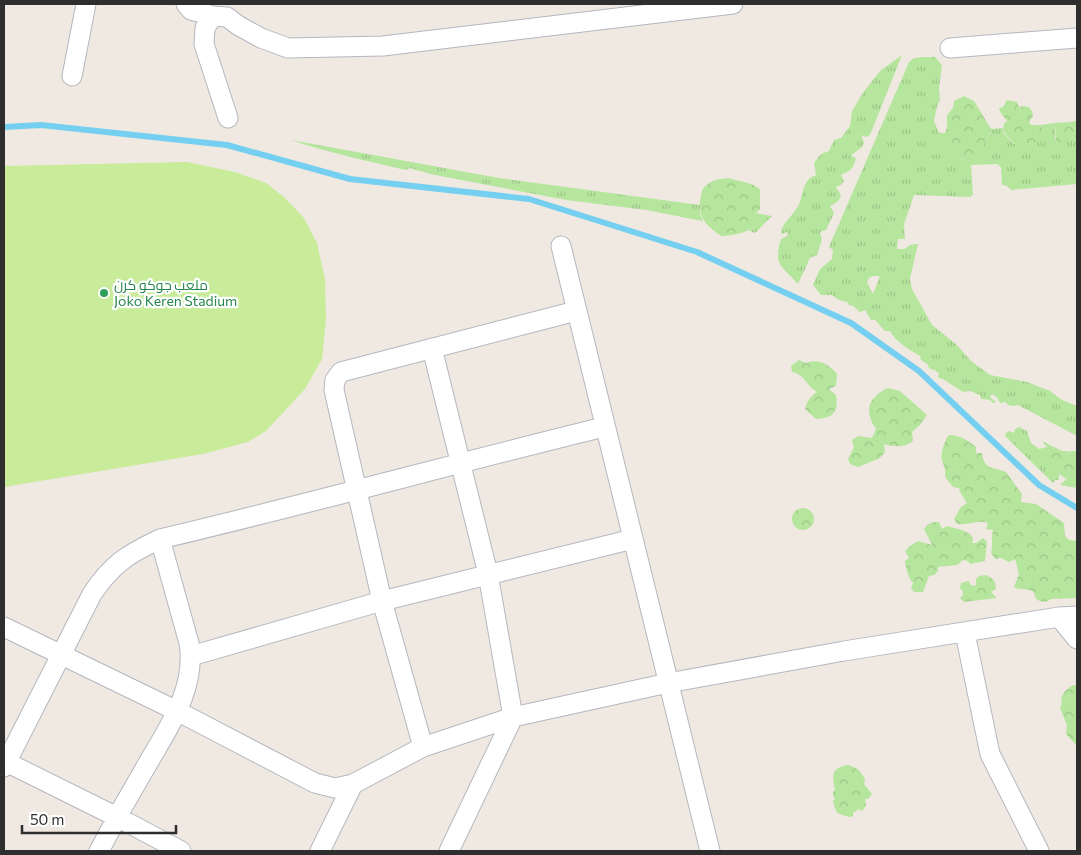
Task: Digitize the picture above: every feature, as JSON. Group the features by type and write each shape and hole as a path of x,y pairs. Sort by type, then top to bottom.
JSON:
{"street":[{"path":"72,76 86,4"},
{"path":"186,4 191,10 213,16 227,17 254,34 288,48 374,46 733,4"},
{"path":"213,16 205,28 204,44 228,118"},
{"path":"950,48 1077,38"},
{"path":"561,246 604,427 710,851"},
{"path":"423,747 382,601 334,390 335,380 341,372 576,311"},
{"path":"432,348 488,574 513,717 449,851"},
{"path":"181,851 117,817 5,764 60,654 92,594 105,576 122,560 160,540 356,491 460,462 604,427"},
{"path":"191,656 382,601 633,539"},
{"path":"99,851 177,711 188,683 191,656 185,626 160,540"},
{"path":"4,626 177,711 315,783 335,788 353,784 423,747 513,717 668,683 844,651 1068,616 1077,639"},
{"path":"965,633 990,754 1039,851"},
{"path":"320,851 353,784"}],"green space":[{"path":"902,55 870,135 866,137 861,135 864,143 851,156 856,158 853,167 841,175 844,181 836,187 841,195 837,202 830,206 834,213 826,230 820,232 822,239 817,255 810,258 798,284 778,260 781,239 787,236 788,232 781,234 783,226 799,205 806,182 816,175 814,163 821,154 829,151 834,140 841,138 850,126 852,111 862,94 880,71"},
{"path":"935,57 942,65 939,88 940,100 934,121 939,133 946,133 943,137 951,151 961,159 980,153 991,129 1003,128 1004,134 1014,144 1027,145 1042,138 1045,131 1040,125 1055,123 1055,140 1067,141 1073,138 1075,130 1069,122 1076,121 1077,184 1011,190 1007,186 1002,185 1001,167 997,164 971,165 973,195 970,197 914,195 904,224 905,239 898,239 897,249 905,249 910,245 918,244 910,279 912,289 932,325 957,345 971,361 990,375 1027,382 1050,391 1062,400 1077,406 1077,436 1018,405 1012,406 1005,402 1001,403 992,394 990,397 996,402 993,403 990,400 981,399 980,395 970,391 963,392 938,377 939,374 935,370 930,369 921,360 920,356 899,342 890,331 885,331 875,320 871,320 865,310 860,312 847,302 839,300 832,295 821,295 813,285 820,269 832,259 833,250 829,247 909,62 914,58","holes":["873,276 880,276 873,294 867,282"]},
{"path":"964,96 974,101 991,129 980,153 976,157 963,159 953,154 943,137 947,128 947,115 953,108 954,101"},
{"path":"1007,100 1017,102 1019,107 1024,106 1030,109 1033,116 1029,122 1031,125 1040,125 1045,131 1051,132 1053,138 1045,140 1042,138 1037,142 1023,146 1015,145 1004,131 1004,123 1007,122 999,108 1003,107"},
{"path":"1069,122 1075,130 1075,135 1059,147 1056,145 1055,123"},
{"path":"291,140 499,178 700,205 700,214 703,221 646,210 566,200 430,174 410,168 406,170 334,153"},
{"path":"187,162 235,172 266,183 285,198 304,218 317,243 325,279 326,320 322,359 305,389 266,431 248,442 203,454 4,487 4,166"},
{"path":"729,178 748,183 760,189 760,209 756,213 755,218 758,221 756,225 748,231 721,236 705,222 701,214 700,201 702,190 708,184"},
{"path":"756,213 772,216 755,233 748,230 753,228"},
{"path":"799,360 806,363 815,361 823,363 837,374 836,386 829,389 836,395 837,401 834,413 831,415 816,419 805,409 809,399 817,392 800,375 792,372 791,366"},
{"path":"888,388 900,391 927,415 912,432 913,441 910,443 899,446 884,444 885,452 880,458 858,467 850,464 848,459 854,447 852,440 858,436 872,438 876,429 870,416 870,406 876,396"},
{"path":"1019,427 1027,431 1031,443 1039,449 1047,447 1042,441 1062,451 1070,451 1067,453 1066,458 1056,463 1064,462 1065,464 1059,467 1059,480 1055,480 1053,483 1005,436 1009,431 1014,433 1015,429"},
{"path":"949,435 967,440 976,447 976,453 982,453 987,465 1006,472 1022,494 1021,502 1036,504 1064,523 1065,536 1069,540 1077,541 1077,598 1051,599 1043,602 1037,600 1034,592 1014,587 1019,574 1015,559 1009,562 1001,558 995,559 991,553 993,530 986,529 988,523 957,524 954,519 961,507 967,503 959,488 953,487 945,477 942,454 944,443"},
{"path":"1057,449 1066,457 1070,452 1075,451 1077,453 1077,473 1074,472 1066,479 1058,473 1059,467 1065,463 1052,461 1049,457 1049,452"},
{"path":"1074,472 1077,473 1077,488 1060,485"},
{"path":"803,508 811,511 814,519 811,527 803,530 795,527 792,519 795,511"},
{"path":"933,522 939,522 942,529 947,526 970,534 973,538 972,543 976,543 983,538 987,542 985,561 970,564 968,561 963,560 957,565 938,567 938,571 934,575 929,576 923,592 914,592 911,588 913,583 906,567 905,561 909,558 905,551 918,541 932,545 924,529"},
{"path":"985,575 992,578 996,589 991,592 997,598 964,602 960,598 963,595 963,591 960,588 961,583 968,581 972,586 976,585 976,579 979,576"},
{"path":"1073,685 1077,685 1077,746 1066,734 1067,725 1060,708 1061,698 1065,691"},
{"path":"848,765 860,772 865,780 864,784 872,794 868,799 865,799 866,805 862,811 859,809 850,817 838,813 833,801 835,799 833,796 835,790 834,773 838,768"}],"waterway":[{"path":"4,127 41,125 227,145 350,179 529,199 697,252 851,323 919,371 1039,485 1077,508"}],"place":[{"name":"ملعب جوكو كرن Joko Keren Stadium","path":"104,293"}]}
